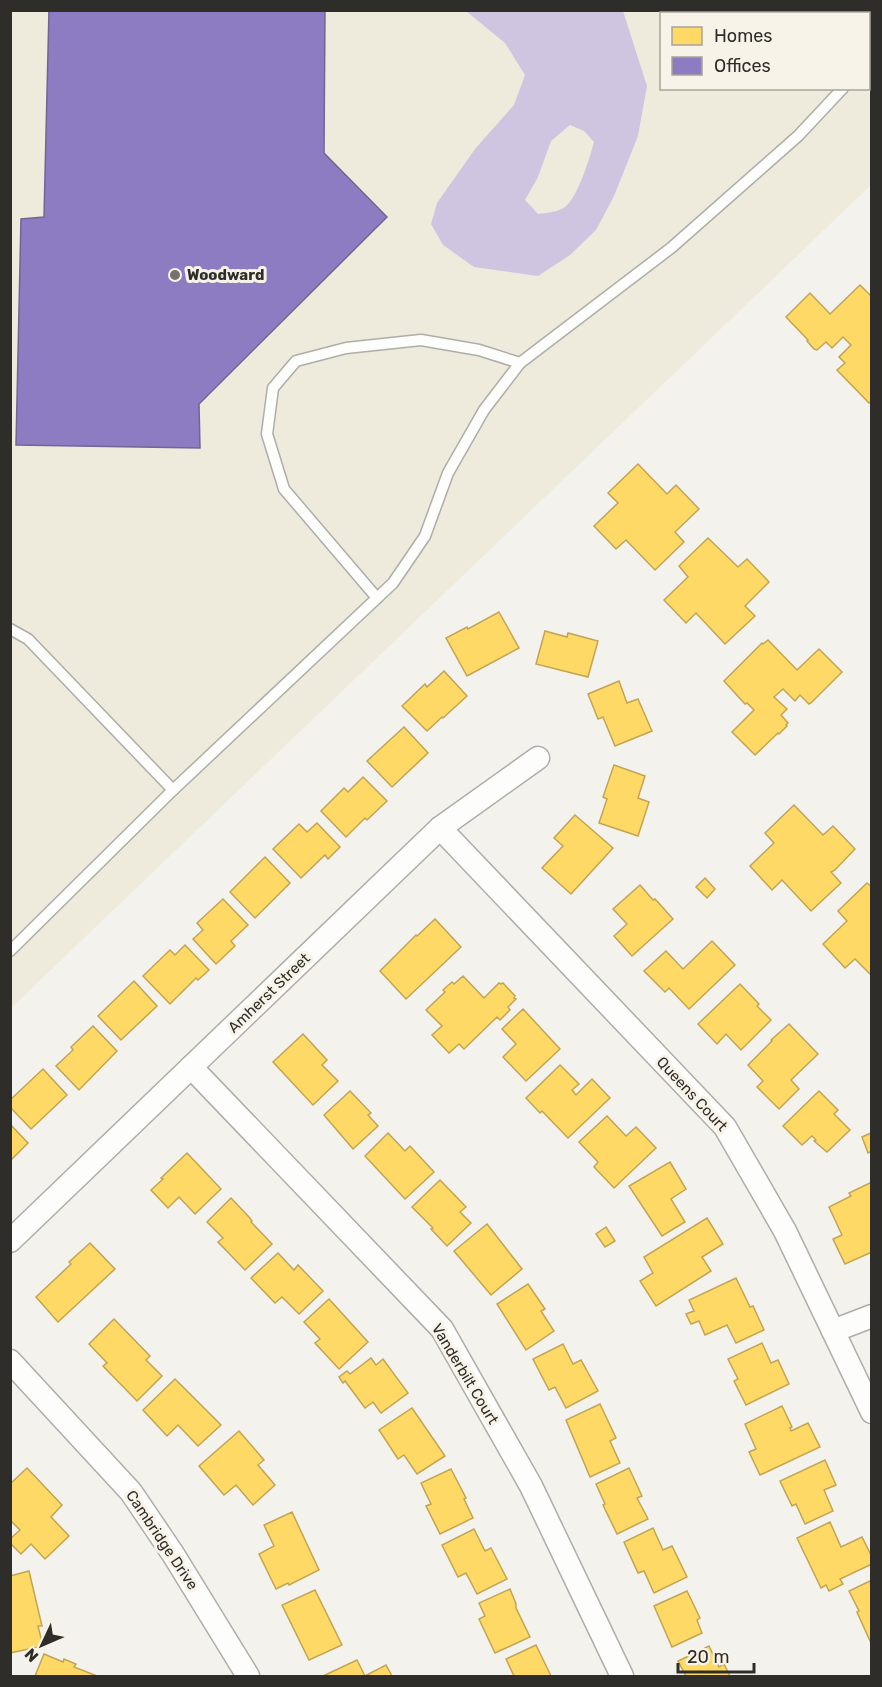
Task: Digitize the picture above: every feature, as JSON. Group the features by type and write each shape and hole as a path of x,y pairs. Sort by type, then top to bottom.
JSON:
{"street":[{"name":"Amherst Street","path":"10,1241 440,828 538,758"},
{"name":"Queens Court","path":"440,828 725,1127 785,1231 872,1412"},
{"name":"Vanderbilt Court","path":"191,1067 442,1329 531,1486 622,1677"},
{"path":"833,1331 872,1316"},
{"name":"Cambridge Drive","path":"10,1361 131,1492 173,1554 248,1677"}],"lane":[{"path":"10,951 173,790 393,583 425,536 448,473 484,410 520,363 671,248 798,136 841,90"},
{"path":"377,598 284,489 267,435 273,388 296,361 346,348 422,340 479,350 520,363"},
{"path":"10,629 28,639 173,790"}],"shaded area":[{"path":"11,11 792,12 660,12 660,90 867,90 871,95 871,185 11,1008"},
{"path":"466,11 623,11 647,86 638,136 614,196 596,230 570,255 538,276 474,267 443,245 431,224 437,203 475,149 514,105 525,75 505,43","holes":["570,125 584,131 594,142 574,195 562,209 538,214 525,200 538,177 551,141"]}],"building: Homes":[{"path":"860,285 872,297 872,401 869,403 837,370 845,363 839,357 851,345 843,337 832,348 826,342 817,350 814,349 786,317 810,293 830,314"},
{"path":"638,464 667,494 676,485 699,509 675,532 684,542 655,570 626,540 616,549 594,526 618,503 608,493"},
{"path":"708,538 738,567 747,559 769,582 745,606 755,616 725,644 696,613 686,623 664,600 688,577 679,566"},
{"path":"499,612 519,648 467,676 446,638"},
{"path":"545,631 567,637 568,633 598,641 588,677 536,664"},
{"path":"768,640 797,670 819,649 842,672 809,704 800,695 795,701 783,689 774,697 787,709 781,715 788,723 755,755 732,732 754,710 747,703 745,704 724,681 762,643"},
{"path":"444,671 467,696 427,731 402,706 425,684 427,687"},
{"path":"619,681 627,703 638,699 652,731 615,746 603,717 598,719 588,694"},
{"path":"404,727 428,753 392,787 367,761"},
{"path":"614,765 645,776 638,798 649,802 638,836 599,823 607,799 603,797"},
{"path":"363,777 387,801 346,837 321,811 344,788 348,792"},
{"path":"794,805 823,835 833,826 855,849 831,872 841,883 811,911 782,880 772,890 750,866 774,843 765,833"},
{"path":"575,815 613,848 571,894 542,868 563,846 554,838"},
{"path":"317,823 340,847 328,859 325,855 301,878 273,849 299,824 307,832"},
{"path":"265,857 290,883 255,918 230,892"},
{"path":"705,878 715,889 707,898 696,887"},
{"path":"867,883 872,887 872,976 855,959 845,968 823,944 847,921 838,911"},
{"path":"640,885 673,919 632,956 614,936 627,924 613,909"},
{"path":"223,899 248,925 231,941 235,946 216,964 193,939 203,930 197,923"},
{"path":"435,919 461,947 406,999 380,971"},
{"path":"712,941 735,965 689,1009 669,988 665,992 644,971 666,951 683,969"},
{"path":"185,945 209,970 198,980 196,978 170,1004 143,976 170,950 175,955"},
{"path":"463,976 484,998 499,983 503,983 516,999 508,1007 510,1010 500,1020 497,1017 464,1049 459,1044 449,1053 432,1035 442,1026 426,1010 445,992 443,990"},
{"path":"134,981 157,1006 121,1040 98,1016"},
{"path":"740,984 771,1020 741,1050 726,1034 717,1044 698,1024"},
{"path":"523,1009 560,1049 526,1081 503,1057 516,1044 502,1029"},
{"path":"789,1024 818,1054 791,1080 799,1089 779,1109 757,1087 763,1081 748,1065"},
{"path":"93,1026 117,1051 79,1090 56,1066 73,1050 71,1047"},
{"path":"303,1034 327,1060 322,1065 338,1081 313,1105 273,1062"},
{"path":"560,1065 579,1084 572,1090 576,1095 592,1079 610,1098 568,1138 526,1098"},
{"path":"43,1069 67,1095 31,1129 10,1107 10,1100"},
{"path":"350,1091 371,1113 368,1115 378,1126 353,1149 324,1115"},
{"path":"819,1091 838,1110 834,1114 850,1130 827,1152 814,1141 816,1140 812,1136 802,1145 783,1126"},
{"path":"607,1116 626,1136 636,1127 656,1148 614,1188 594,1167 598,1162 579,1142"},
{"path":"10,1124 28,1143 11,1160 10,1160"},
{"path":"388,1133 405,1151 410,1146 434,1172 405,1199 365,1156"},
{"path":"871,1133 872,1151 868,1153 862,1137"},
{"path":"187,1153 221,1189 195,1214 179,1197 168,1208 151,1190"},
{"path":"670,1162 686,1189 671,1199 685,1222 662,1236 629,1186"},
{"path":"440,1180 466,1207 460,1212 471,1223 447,1246 412,1207"},
{"path":"872,1182 872,1252 845,1264 833,1239 842,1235 829,1207 851,1196 849,1193"},
{"path":"231,1198 272,1244 245,1270 218,1242 223,1238 207,1222"},
{"path":"707,1218 723,1244 702,1257 711,1271 656,1306 640,1281 653,1273 644,1257"},
{"path":"487,1224 522,1269 491,1295 454,1251"},
{"path":"606,1227 615,1241 605,1247 596,1234"},
{"path":"90,1243 115,1269 58,1322 36,1297"},
{"path":"278,1253 294,1270 298,1265 323,1291 299,1314 282,1297 275,1303 251,1278"},
{"path":"736,1278 764,1330 736,1343 727,1325 705,1335 699,1321 691,1324 686,1314 694,1311 689,1300"},
{"path":"528,1284 545,1309 541,1311 554,1331 526,1350 497,1304"},
{"path":"329,1299 368,1342 339,1369 315,1343 320,1339 304,1322"},
{"path":"114,1319 150,1356 146,1360 162,1376 137,1401 103,1366 107,1363 89,1344"},
{"path":"762,1343 771,1363 778,1360 789,1384 746,1405 734,1381 738,1379 728,1359"},
{"path":"563,1344 573,1364 581,1360 598,1391 566,1408 555,1387 549,1390 533,1359"},
{"path":"371,1358 376,1365 383,1359 408,1393 381,1413 373,1402 365,1408 345,1381 343,1383 339,1377 347,1371 350,1374"},
{"path":"175,1379 221,1425 198,1446 178,1425 167,1436 143,1410"},
{"path":"600,1404 616,1438 610,1441 620,1463 590,1477 566,1420"},
{"path":"782,1406 792,1427 791,1431 808,1423 820,1447 760,1475 749,1452 756,1449 745,1424"},
{"path":"412,1408 445,1456 417,1474 404,1455 398,1459 379,1430"},
{"path":"239,1431 264,1460 258,1465 275,1485 253,1505 236,1485 224,1495 199,1466"},
{"path":"825,1460 836,1485 824,1490 833,1511 805,1524 796,1504 792,1506 780,1481"},
{"path":"27,1468 62,1505 51,1517 69,1536 45,1559 31,1544 21,1554 10,1543 10,1539 20,1530 10,1520 10,1484"},
{"path":"629,1468 642,1496 637,1498 648,1519 617,1534 596,1484"},
{"path":"451,1469 466,1498 464,1499 473,1518 440,1534 426,1506 431,1504 421,1483"},
{"path":"292,1512 319,1570 276,1589 259,1554 274,1546 264,1525"},
{"path":"830,1522 841,1547 862,1537 872,1557 872,1564 840,1579 843,1584 829,1591 826,1585 821,1588 797,1538"},
{"path":"653,1528 663,1550 672,1546 687,1577 654,1593 644,1571 638,1573 624,1542"},
{"path":"474,1529 485,1551 491,1548 507,1579 477,1594 466,1573 458,1577 442,1545"},
{"path":"29,1571 42,1626 38,1626 43,1646 10,1653 10,1576"},
{"path":"872,1580 872,1640 870,1641 849,1591"},
{"path":"510,1589 530,1637 495,1653 479,1619 485,1616 479,1603"},
{"path":"315,1590 342,1645 309,1660 282,1605"},
{"path":"687,1591 700,1618 697,1620 702,1633 672,1647 654,1606"},
{"path":"536,1645 551,1676 514,1676 506,1659"},
{"path":"709,1646 719,1667 724,1664 730,1676 686,1676 678,1661"},
{"path":"44,1654 63,1662 64,1659 76,1664 74,1667 97,1676 35,1676"},
{"path":"357,1660 365,1676 323,1676"},
{"path":"386,1665 392,1676 365,1676"}],"building: Offices":[{"name":"Woodward","path":"49,10 325,10 324,153 387,217 199,404 200,448 16,445 21,219 44,217"}],"place":[{"name":"Woodward","path":"175,275"}]}
